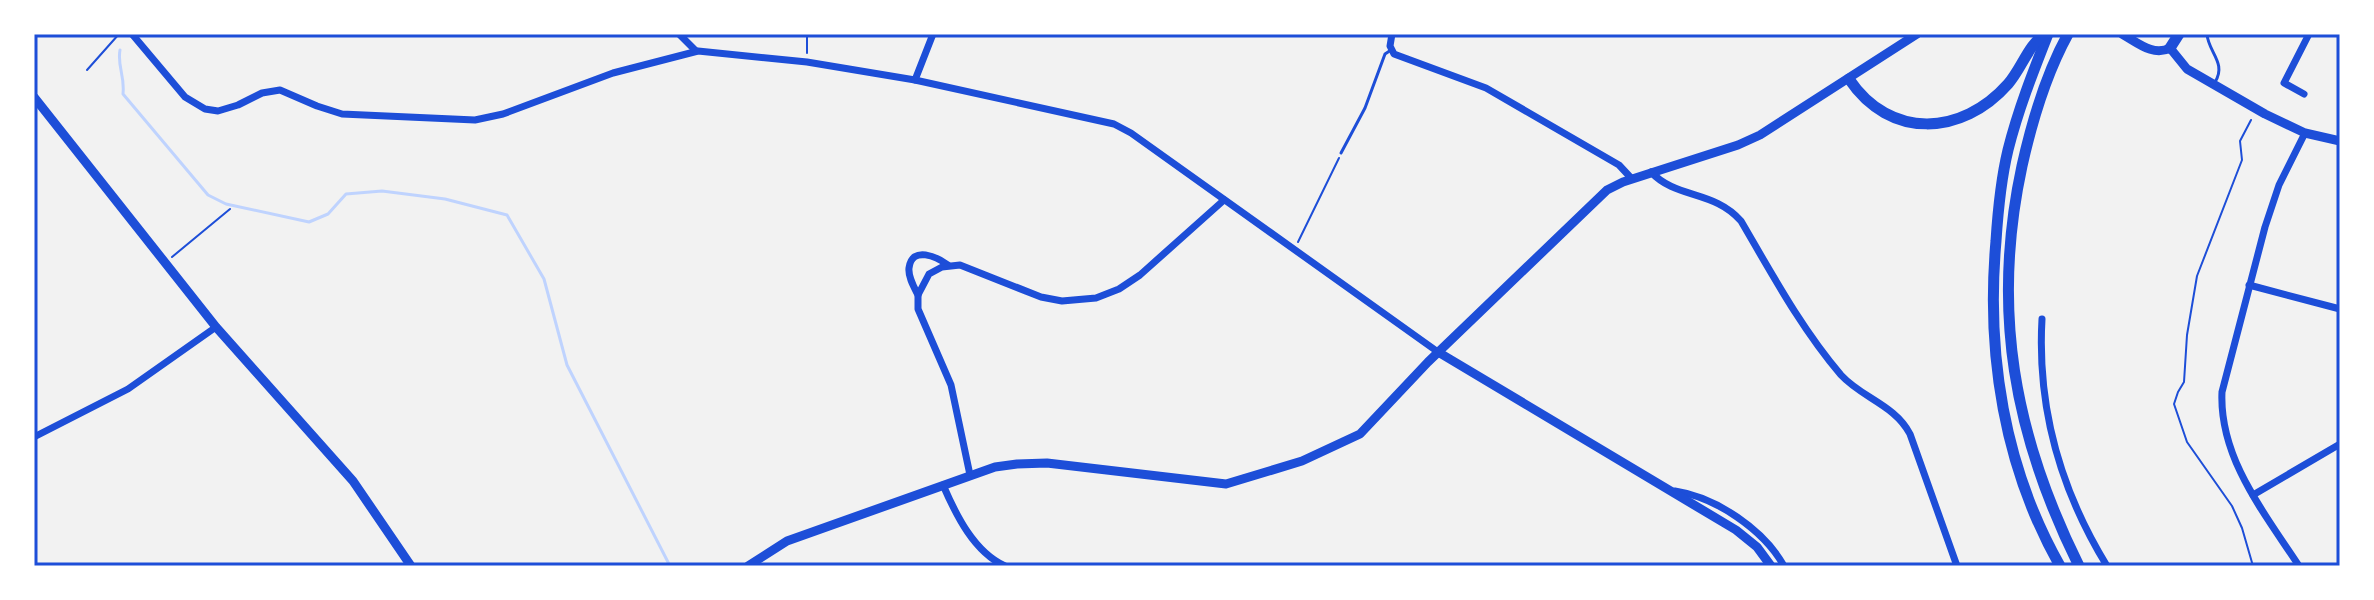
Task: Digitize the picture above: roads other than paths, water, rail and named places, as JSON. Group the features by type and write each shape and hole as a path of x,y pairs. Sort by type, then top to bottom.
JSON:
{"highway":[{"path":"1849,79 1857,92 1887,115 1914,123 1943,123 1961,119 1993,99 2009,82 2037,39 2047,34"},
{"path":"2047,34 2007,153 1999,202 1993,308 2002,409 2012,453 2033,514 2060,566"},
{"path":"2170,48 2179,34"},
{"path":"2066,37 2034,119 2025,152 2009,249 2008,308 2021,410 2032,452 2054,513 2079,566"},
{"path":"2046,540 2051,566"}],"street":[{"path":"132,34 185,97 212,111 227,109 275,90 287,91 342,114 475,120 503,114 613,73 696,51 807,62 915,80 1119,126 1438,352 1736,530 1757,547 1771,566"},
{"path":"679,34 696,51"},
{"path":"915,80 933,34"},
{"path":"1392,34 1391,50 1397,56 1493,91 1619,165 1632,179"},
{"path":"748,566 787,541 970,475 1017,464 1047,463 1226,484 1302,461 1360,434 1438,352 1607,190 1760,135 1917,34"},
{"path":"2122,34 2155,52 2170,48 2187,69 2265,114 2305,133 2340,141"},
{"path":"2304,94 2284,83 2309,34"},
{"path":"34,97 216,327 353,481 411,566"},
{"path":"2299,566 2253,495 2225,434 2221,410 2222,392 2249,285 2279,185 2305,133"},
{"path":"1651,172 1673,187 1732,210 1792,309 1843,377 1903,421 1957,566"},
{"path":"970,475 951,385 920,317 918,295 909,271 914,258 930,254 948,265 967,267 1053,300 1096,298 1119,289 1140,275 1224,200"},
{"path":"918,295 929,274 948,265"},
{"path":"2249,285 2340,309"},
{"path":"2042,319 2043,386 2051,436 2076,507 2107,566"},
{"path":"34,437 128,389 216,327"},
{"path":"2253,495 2340,444"},
{"path":"943,485 952,506 982,550 1005,566"},
{"path":"1665,489 1699,497 1750,527 1771,547 1784,566"}],"lane":[{"path":"2207,34 2219,62 2219,74 2213,85"},
{"path":"1341,153 1365,108 1385,54 1391,50"}],"waterway":[{"path":"120,50 123,94 208,195 226,204 309,222 328,214 346,194 382,191 445,199 507,215 544,279 567,365 670,566"}]}
